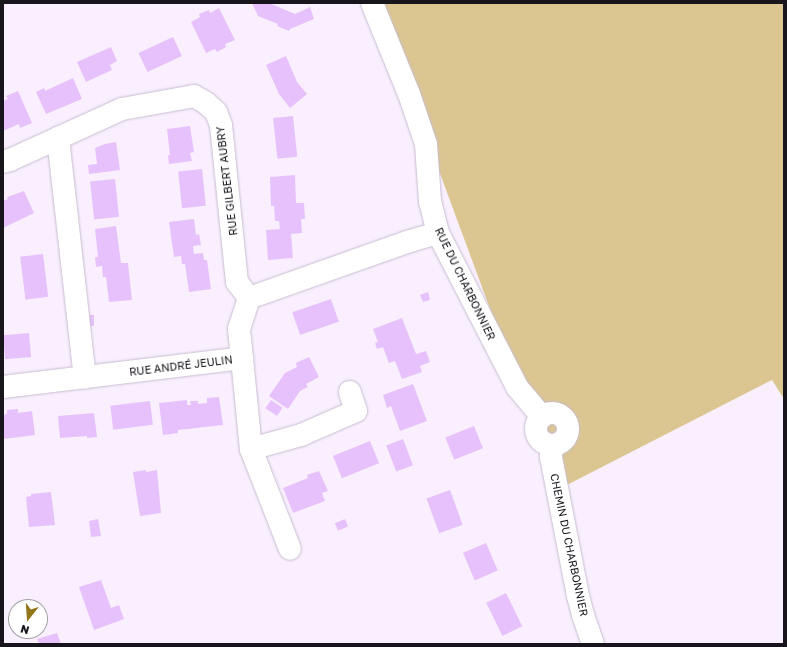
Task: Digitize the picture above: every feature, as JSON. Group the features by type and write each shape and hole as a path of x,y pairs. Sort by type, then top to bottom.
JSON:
{"street":[{"name":"RUE DU CHARBONNIER","path":"372,3 409,94 426,144 430,200 438,233 517,387 542,417 536,428 537,435 546,444 552,445"},
{"name":"RUE GILBERT AUBRY","path":"3,162 122,109 194,96 206,103 216,112 221,125 237,282 249,298"},
{"path":"58,138 84,377"},
{"path":"249,298 410,241 438,233"},
{"name":"RUE ANDRÉ JEULIN","path":"3,387 242,358 239,329 249,298"},
{"path":"242,358 251,449 290,549"},
{"path":"251,449 301,435 356,410 350,392"},
{"name":"CHEMIN DU CHARBONNIER","path":"552,445 552,457 578,596 593,644"}],"shaded area":[{"path":"377,3 784,3 784,399 772,380 557,490"}],"building":[{"path":"252,3 269,3 295,14 310,7 314,19 290,29 289,31 277,26 278,24 258,16"},
{"path":"219,8 235,40 225,44 226,47 217,52 215,49 206,53 191,22 200,17 199,14 209,10 210,13"},
{"path":"173,37 182,56 147,72 139,53"},
{"path":"111,47 117,61 110,65 112,70 86,82 77,62"},
{"path":"286,56 297,82 307,94 290,108 279,94 266,65"},
{"path":"73,78 82,99 46,114 36,92 44,88 45,91"},
{"path":"18,91 32,123 20,128 19,124 3,131 3,101 8,99 6,96"},
{"path":"293,116 297,157 277,159 273,118"},
{"path":"190,126 194,152 190,153 192,161 169,164 168,155 170,155 167,129"},
{"path":"116,142 120,170 89,174 88,165 97,164 95,148"},
{"path":"202,169 206,206 182,208 178,172"},
{"path":"295,175 296,203 304,203 305,219 301,219 302,233 291,234 293,258 268,260 266,230 280,229 279,221 275,221 274,206 271,206 270,177"},
{"path":"115,179 119,217 94,219 90,182"},
{"path":"24,191 34,213 3,228 3,201 8,199 7,197"},
{"path":"194,219 196,235 199,234 201,245 193,246 194,254 203,253 204,260 207,260 211,289 189,292 185,264 182,264 181,256 174,257 169,222"},
{"path":"116,226 121,263 128,263 132,300 109,302 106,277 103,277 102,266 96,267 95,257 98,257 95,229"},
{"path":"43,254 48,297 25,299 20,257"},
{"path":"428,292 430,300 423,302 420,295"},
{"path":"331,299 339,322 300,335 292,312"},
{"path":"88,315 94,315 94,326 88,326"},
{"path":"402,318 416,354 426,351 430,362 420,366 422,372 402,379 395,361 389,363 383,347 377,349 375,343 378,342 373,329"},
{"path":"29,333 31,357 5,359 3,335"},
{"path":"309,357 319,377 306,384 308,387 300,391 288,409 269,396 285,373 297,367 296,363"},
{"path":"413,384 427,421 400,431 391,406 387,408 383,395"},
{"path":"219,397 223,425 178,430 178,433 163,435 159,403 187,400 187,405 191,405 190,401 198,401 198,404 207,403 207,398"},
{"path":"271,400 283,408 277,416 265,408"},
{"path":"150,401 153,425 113,430 110,406"},
{"path":"18,409 18,413 32,411 35,435 3,439 3,415 7,414 7,410"},
{"path":"94,413 97,437 87,438 87,436 60,438 58,416"},
{"path":"474,426 483,448 454,460 445,438"},
{"path":"403,439 413,465 396,472 386,445"},
{"path":"370,441 379,463 342,478 333,456"},
{"path":"146,470 146,472 157,470 161,513 140,516 133,472"},
{"path":"319,471 328,491 322,493 325,501 293,513 283,488 308,478 307,475"},
{"path":"450,490 463,525 439,533 427,499"},
{"path":"51,492 55,525 29,527 26,497 31,496 31,494"},
{"path":"98,519 101,536 91,537 89,521"},
{"path":"345,519 348,526 338,531 335,523"},
{"path":"486,543 498,571 475,580 463,553"},
{"path":"101,580 111,608 119,605 124,619 94,630 79,587"},
{"path":"506,593 522,626 502,636 486,603"},
{"path":"57,633 61,644 39,644 37,639 48,639 48,636"}]}
